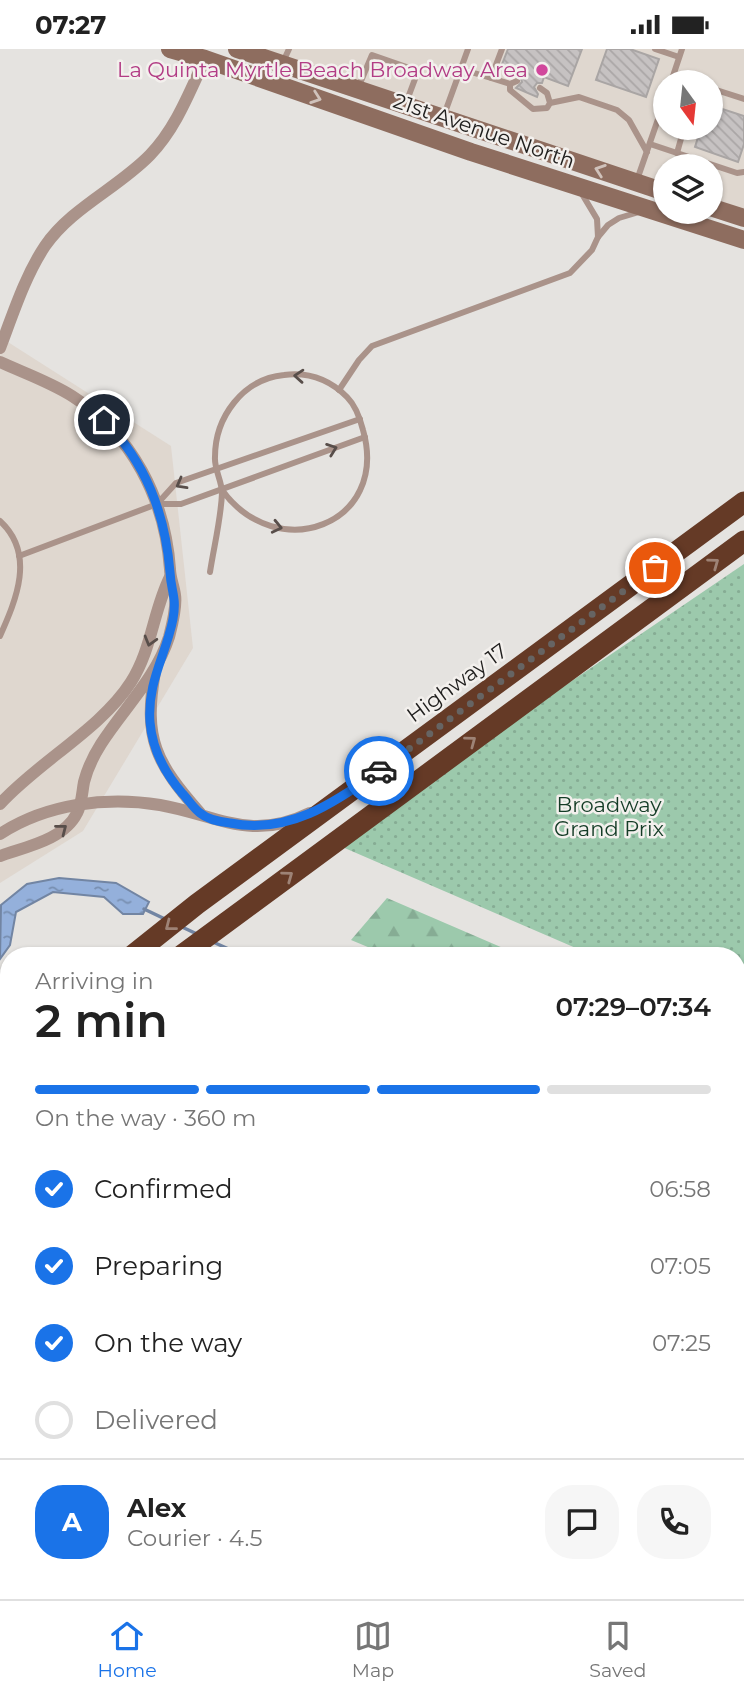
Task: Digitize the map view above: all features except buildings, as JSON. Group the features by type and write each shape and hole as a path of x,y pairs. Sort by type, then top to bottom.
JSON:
{"highway":[{"name":"Highway 17","path":"143,947 197,904 744,502"},
{"path":"192,947 744,541"}],"main road":[{"name":"21st Avenue North","path":"170,49 207,54 471,152 744,240"},
{"name":"21st Avenue North","path":"237,49 286,56 358,89 653,188"},
{"path":"723,211 744,218"}],"street":[{"path":"0,348 46,245 79,212 149,156 181,112 207,54"},
{"path":"0,362 70,394 104,420 133,454 146,476 165,534 170,577 176,595 169,636 157,666 150,702 153,738 161,761 174,783 200,813"},
{"path":"0,804 17,785 82,733 130,684 146,653 160,596 170,577"},
{"path":"0,856 59,832 78,813 85,781 98,748 157,666"},
{"path":"0,834 46,812 115,801 157,804 246,827 279,825 345,796"}],"lane":[{"path":"443,117 468,49"},
{"path":"491,78 502,49"},
{"path":"656,49 679,57"},
{"path":"675,70 682,49"},
{"path":"358,89 373,52 418,71 405,105"},
{"path":"461,68 513,82 510,90 533,109 547,108 550,103 579,97 617,110 629,120 647,152"},
{"path":"540,88 547,93 550,103"},
{"path":"723,92 744,99"},
{"path":"636,183 653,135"},
{"path":"677,153 681,140"},
{"path":"650,144 737,173 744,172"},
{"path":"577,186 597,219 598,237"},
{"path":"339,390 372,346 570,273 592,250 608,225 619,218 649,209"},
{"path":"296,375 319,378 339,390 355,407 360,419 369,465 363,486 348,506 329,521 303,529 276,528 253,520 231,502 222,490 216,469 216,444 223,420 228,409 248,389 271,377 296,375"},
{"path":"157,504 176,483 360,419"},
{"path":"19,556 157,504 181,504 365,437"},
{"path":"210,572 222,490"},
{"path":"0,521 13,539 19,556 20,574 18,594 0,636"}],"shaded area":[{"path":"237,49 744,49 744,218 723,211 723,154 653,154 653,187"},
{"path":"0,337 171,446 193,648 83,831 0,883"}],"green space":[{"name":"Broadway Grand Prix","path":"744,564 744,947 574,947 333,843"},
{"path":"387,898 500,947 368,947 351,940"}],"water":[{"path":"59,878 116,883 149,902 143,914 123,914 104,897 53,892 16,912 10,945 0,947 1,905 27,884"}],"waterway":[{"path":"144,909 165,919"},
{"path":"182,927 197,934"},
{"path":"213,942 224,947"}],"way so far":[{"path":"379,771 655,568"}],"place":[{"name":"La Quinta Myrtle Beach Broadway Area","path":"542,70"}],"route":[{"path":"104,420 133,454 146,476 165,534 170,577 176,595 169,636 157,666 150,702 150,722 161,761 174,783 200,813 221,822 261,827 279,825 302,817 345,796 379,771"}]}
